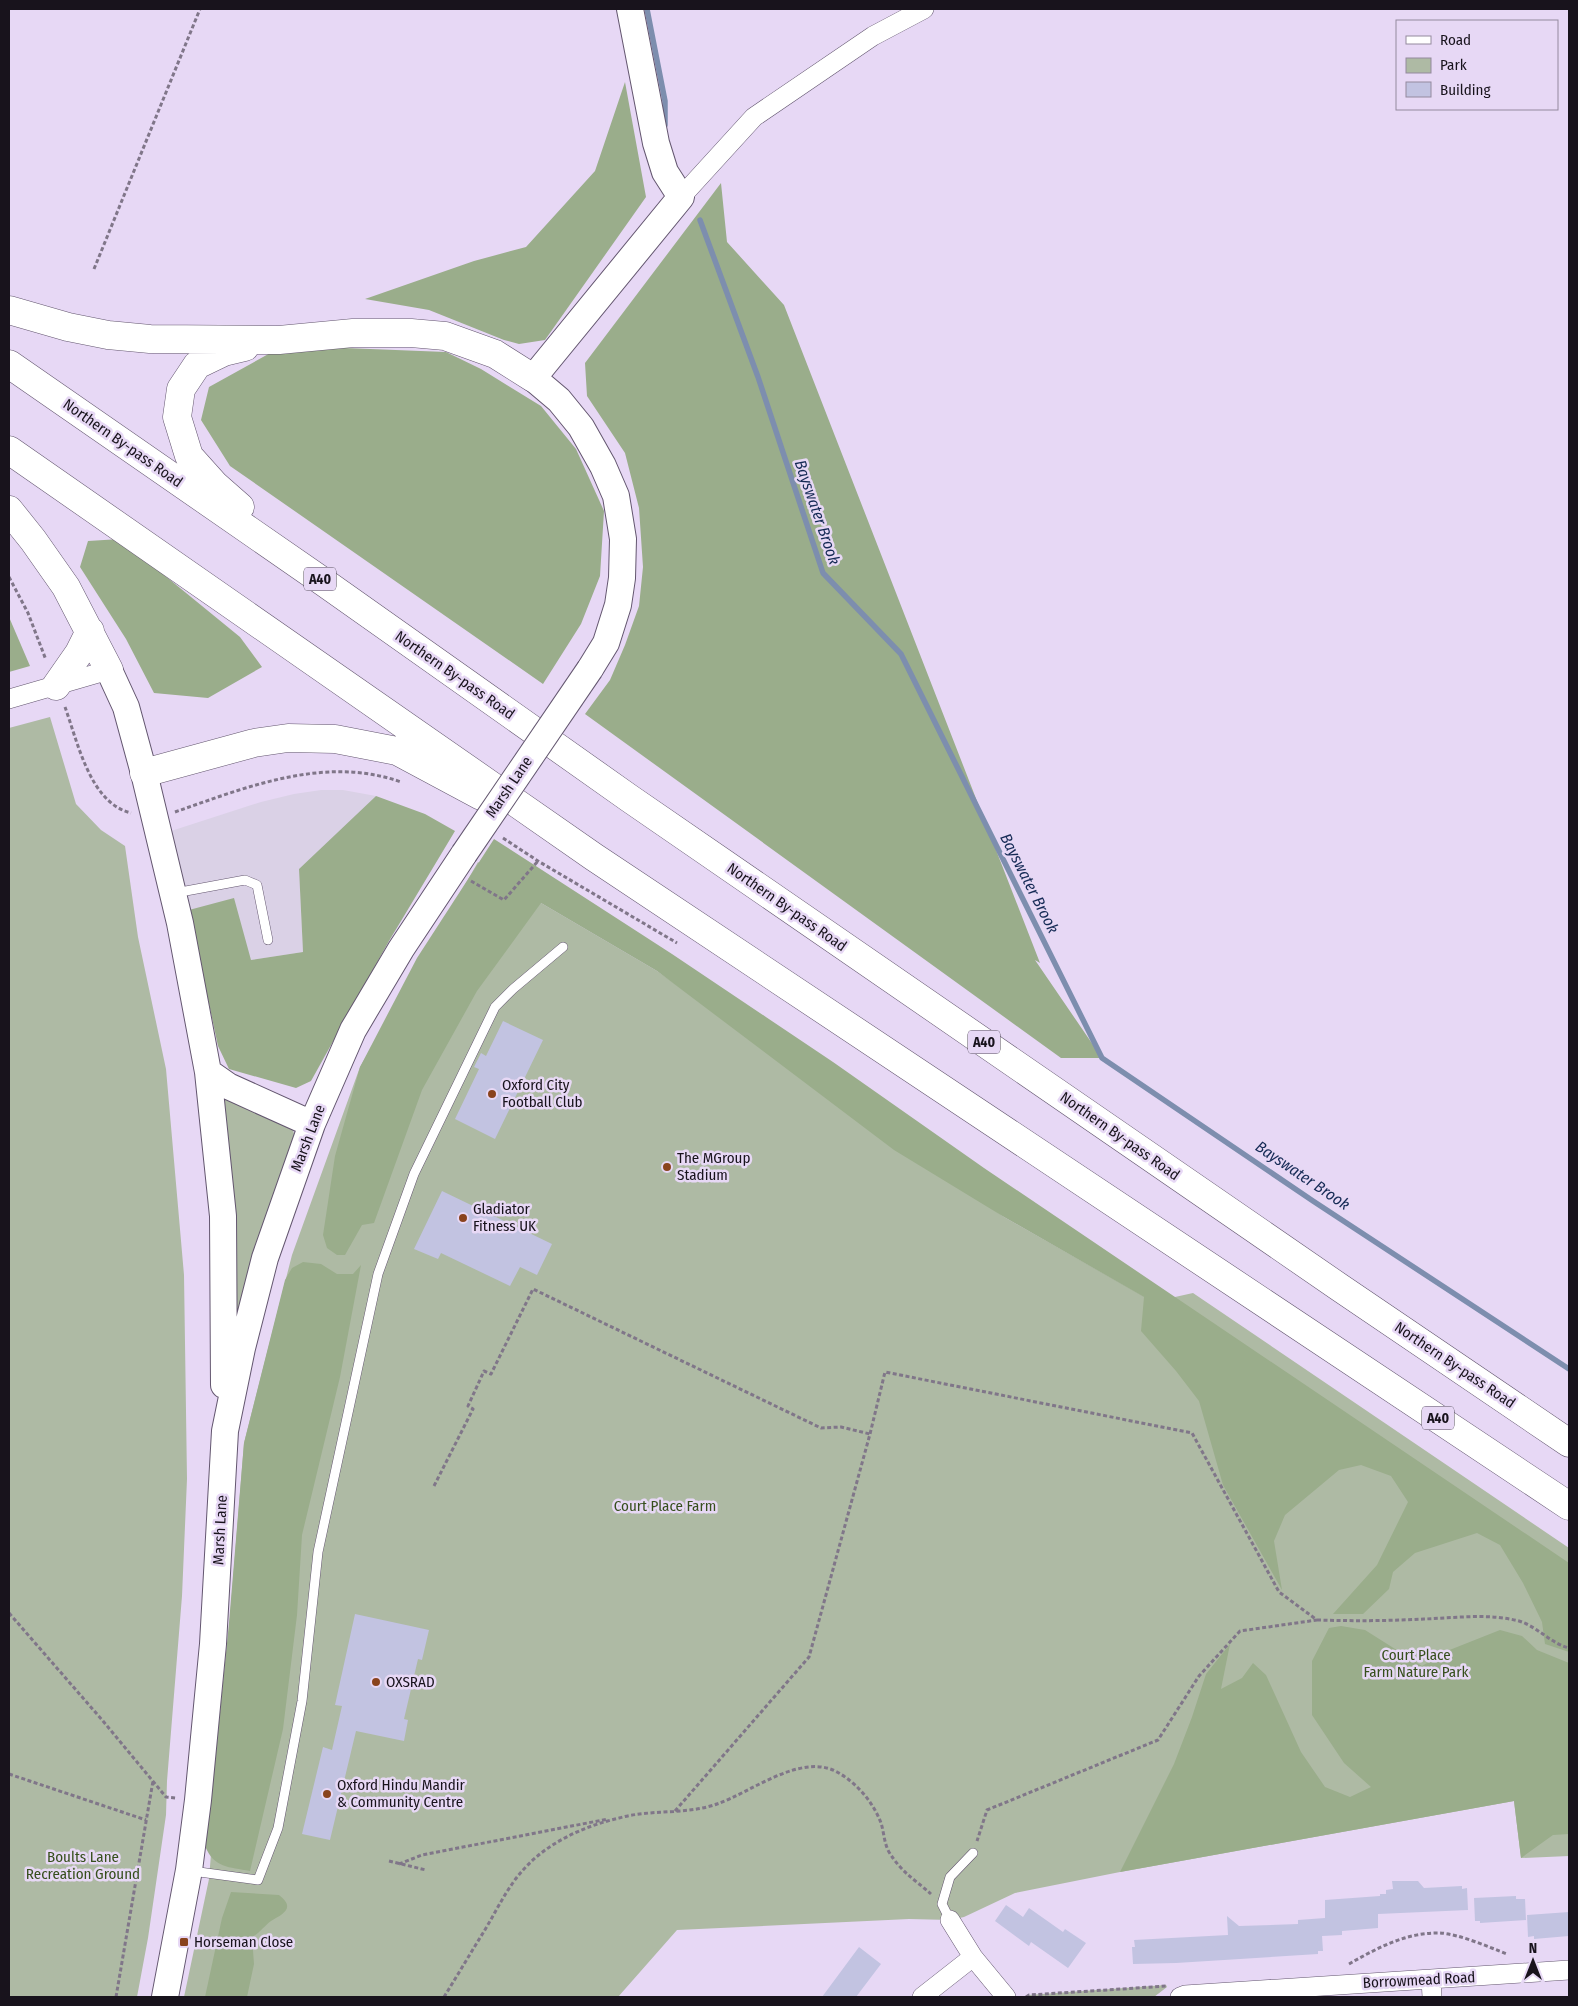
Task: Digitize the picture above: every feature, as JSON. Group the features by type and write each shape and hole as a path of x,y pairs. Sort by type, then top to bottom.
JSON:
{"highway":[{"path":"9,310 68,327 108,335 150,339 278,340 353,333 411,333 445,336 495,354 532,378"},
{"path":"278,340 224,352 197,365 181,389 177,417 190,456 215,485 325,583"},
{"name":"Northern By-pass Road","path":"9,364 325,583 645,809 1569,1443"},
{"name":"A40","path":"9,450 594,856 1569,1506"},
{"path":"9,510 66,587 90,630 109,670"},
{"path":"55,683 79,653 90,630"},
{"path":"144,773 254,743 288,738 335,739 397,751 594,856"}],"main road":[{"path":"532,378 681,197 665,172 656,142 630,9"},
{"name":"Marsh Lane","path":"165,1997 189,1870 198,1800 213,1644 225,1431 242,1348 265,1258 312,1124 353,1030 401,949 458,862 590,669 606,643 618,606 622,578 623,539 616,496 603,466 581,427 559,400 532,378"},
{"path":"109,670 126,707 144,773 180,923 208,1072 223,1216 225,1431"},
{"path":"208,1072 228,1086 312,1124"}],"street":[{"path":"681,197 754,117 873,36 924,9"},
{"path":"9,699 55,683 109,670"},
{"path":"946,1912 973,1957 1006,1997"},
{"path":"922,1997 973,1957"},
{"name":"Borrowmead Road","path":"1176,1995 1341,1985 1431,1988 1518,1974 1569,1970"}],"lane":[{"path":"172,894 245,880 257,885 268,940"},
{"path":"189,1870 258,1880 278,1828 302,1701 318,1552 378,1274 394,1225 414,1174 495,1007 513,989 563,947"},
{"path":"946,1912 950,1877 973,1853"}],"path":[{"path":"94,269 200,9"},
{"path":"9,577 28,613 94,784 104,798 115,807 134,814"},
{"path":"167,814 264,782 300,774 332,771 361,772 408,784"},
{"path":"498,835 522,851"},
{"path":"458,862 504,900 538,861"},
{"path":"434,1486 473,1408 468,1406 484,1371 490,1374 533,1289 821,1428 841,1427 870,1434"},
{"path":"675,1811 809,1657 885,1372 1192,1433 1279,1592 1317,1620"},
{"path":"9,1613 154,1780 166,1797 184,1798"},
{"path":"973,1853 987,1810 1158,1740 1198,1676 1240,1631 1317,1620 1422,1619 1480,1616 1520,1622 1557,1645 1569,1648"},
{"path":"399,1864 422,1855 562,1827 717,1804 786,1772 809,1768 824,1768 836,1772 866,1796 880,1822 887,1850 903,1872 946,1912"},
{"path":"9,1774 146,1820"},
{"path":"116,1997 154,1780"},
{"path":"444,1997 524,1869 546,1850 580,1830 621,1817"},
{"path":"389,1861 426,1870"},
{"path":"1341,1985 1340,1969 1373,1950 1412,1935 1442,1933 1480,1943 1515,1958 1518,1974"},
{"path":"1026,1997 1029,1995 1166,1985 1176,1995"}],"shaded area":[{"path":"321,790 343,790 376,796 299,869 303,952 251,960 189,910 168,832 261,802"}],"green space":[{"path":"625,82 646,197 545,340 519,344 504,340 429,310 365,299 474,261 526,247 595,171"},
{"path":"721,183 727,242 784,305 1040,963 1035,960 1102,1058 1061,1058 585,714 610,680 625,645 639,606 643,567 639,508 625,453 587,396 585,363"},
{"path":"345,348 446,352 481,369 541,406 576,449 604,511 600,576 581,624 543,684 230,466 201,420 209,387 272,352"},
{"path":"120,539 240,637 262,667 208,698 154,693 126,639 80,567 88,541"},
{"path":"9,617 30,666 9,672"},
{"name":"Boults Lane Recreation Ground","path":"50,717 76,804 101,830 125,846 138,937 166,1069 184,1275 187,1479 182,1596 166,1815 148,1938 137,1997 9,1997 9,728"},
{"path":"376,796 425,814 455,831 389,941 311,1081 296,1088 229,1069 218,1046 189,910 234,898 251,960 303,952 299,869"},
{"path":"494,839 672,954 833,1062 984,1168 1569,1563 1569,1652 1545,1644 1542,1622 1523,1583 1500,1545 1477,1533 1415,1553 1393,1572 1389,1589 1363,1614 1333,1614 1377,1565 1408,1502 1391,1476 1361,1465 1339,1470 1285,1515 1274,1541 1282,1590 1223,1485 1199,1401 1141,1331 1144,1297 1004,1217 894,1150 657,971 541,903 477,991 422,1090 374,1223 362,1225 345,1255 337,1255 327,1248 323,1235 335,1156 360,1067 417,958"},
{"name":"Court Place Farm","path":"478,862 541,903 657,971 1004,1217 1145,1297 1175,1297 1193,1293 1569,1548 1569,1856 1521,1858 1514,1801 1120,1872 1015,1893 964,1917 950,1920 909,1919 677,1930 618,1997 184,1997 209,1879 244,1443 292,1255 360,1067"},
{"path":"221,1096 293,1130 296,1141 234,1340"},
{"path":"303,1262 321,1264 337,1274 353,1274 361,1265 340,1377 302,1535 297,1615 283,1729 250,1871 218,1863 213,1859 205,1846 229,1623 244,1443 285,1280 292,1268"},
{"name":"Court Place Farm Nature Park","path":"1341,1626 1365,1630 1422,1666 1447,1651 1500,1630 1522,1636 1537,1650 1569,1663 1569,1834 1553,1835 1521,1858 1514,1801 1120,1872 1174,1764 1206,1674 1230,1644 1221,1689 1242,1678 1253,1663 1266,1675 1301,1752 1325,1787 1350,1797 1371,1787 1344,1763 1312,1715 1312,1661 1329,1628"},
{"path":"231,1892 279,1895 287,1904 287,1907 283,1913 252,1937 254,1964 247,1997 205,1997 222,1918"},
{"path":"1166,1985 1167,1987 1154,1997 1026,1997 1029,1995"}],"building":[{"name":"Oxford City Football Club","path":"503,1021 543,1040 495,1139 455,1119 479,1069 474,1067 481,1053 486,1056"},
{"name":"Gladiator Fitness UK","path":"442,1191 552,1244 537,1275 520,1267 510,1286 441,1253 438,1259 414,1249"},
{"name":"OXSRAD","path":"355,1614 429,1630 422,1660 418,1659 404,1719 408,1720 404,1741 356,1731 330,1840 302,1834 323,1747 332,1750 342,1706 335,1705"},
{"path":"1392,1881 1418,1881 1424,1888 1462,1886 1462,1889 1467,1888 1468,1910 1378,1914 1378,1928 1342,1931 1342,1935 1322,1936 1323,1951 1318,1951 1318,1954 1133,1964 1132,1947 1135,1947 1134,1940 1228,1935 1227,1916 1239,1926 1298,1924 1298,1920 1325,1918 1325,1900 1380,1896 1380,1894 1386,1894 1386,1890 1393,1889"},
{"path":"1516,1896 1516,1899 1525,1899 1526,1920 1480,1923 1480,1921 1475,1921 1474,1898"},
{"path":"1006,1905 1023,1917 1029,1908 1063,1932 1065,1929 1086,1943 1068,1968 1031,1942 1029,1946 995,1921"},
{"path":"1569,1912 1569,1936 1534,1939 1534,1936 1528,1937 1527,1915"},
{"path":"859,1947 881,1964 856,1997 822,1997"}],"waterway":[{"name":"Bayswater Brook","path":"647,9 665,101 665,125"},
{"name":"Bayswater Brook","path":"700,220 758,377 823,573 901,654 1102,1058 1313,1201 1569,1369"}],"place":[{"name":"Oxford City Football Club","path":"492,1094"},
{"name":"The MGroup Stadium","path":"667,1167"},
{"name":"Gladiator Fitness UK","path":"463,1218"},
{"name":"OXSRAD","path":"376,1682"},
{"name":"Oxford Hindu Mandir & Community Centre","path":"327,1794"},
{"name":"Horseman Close","path":"184,1942"}]}
